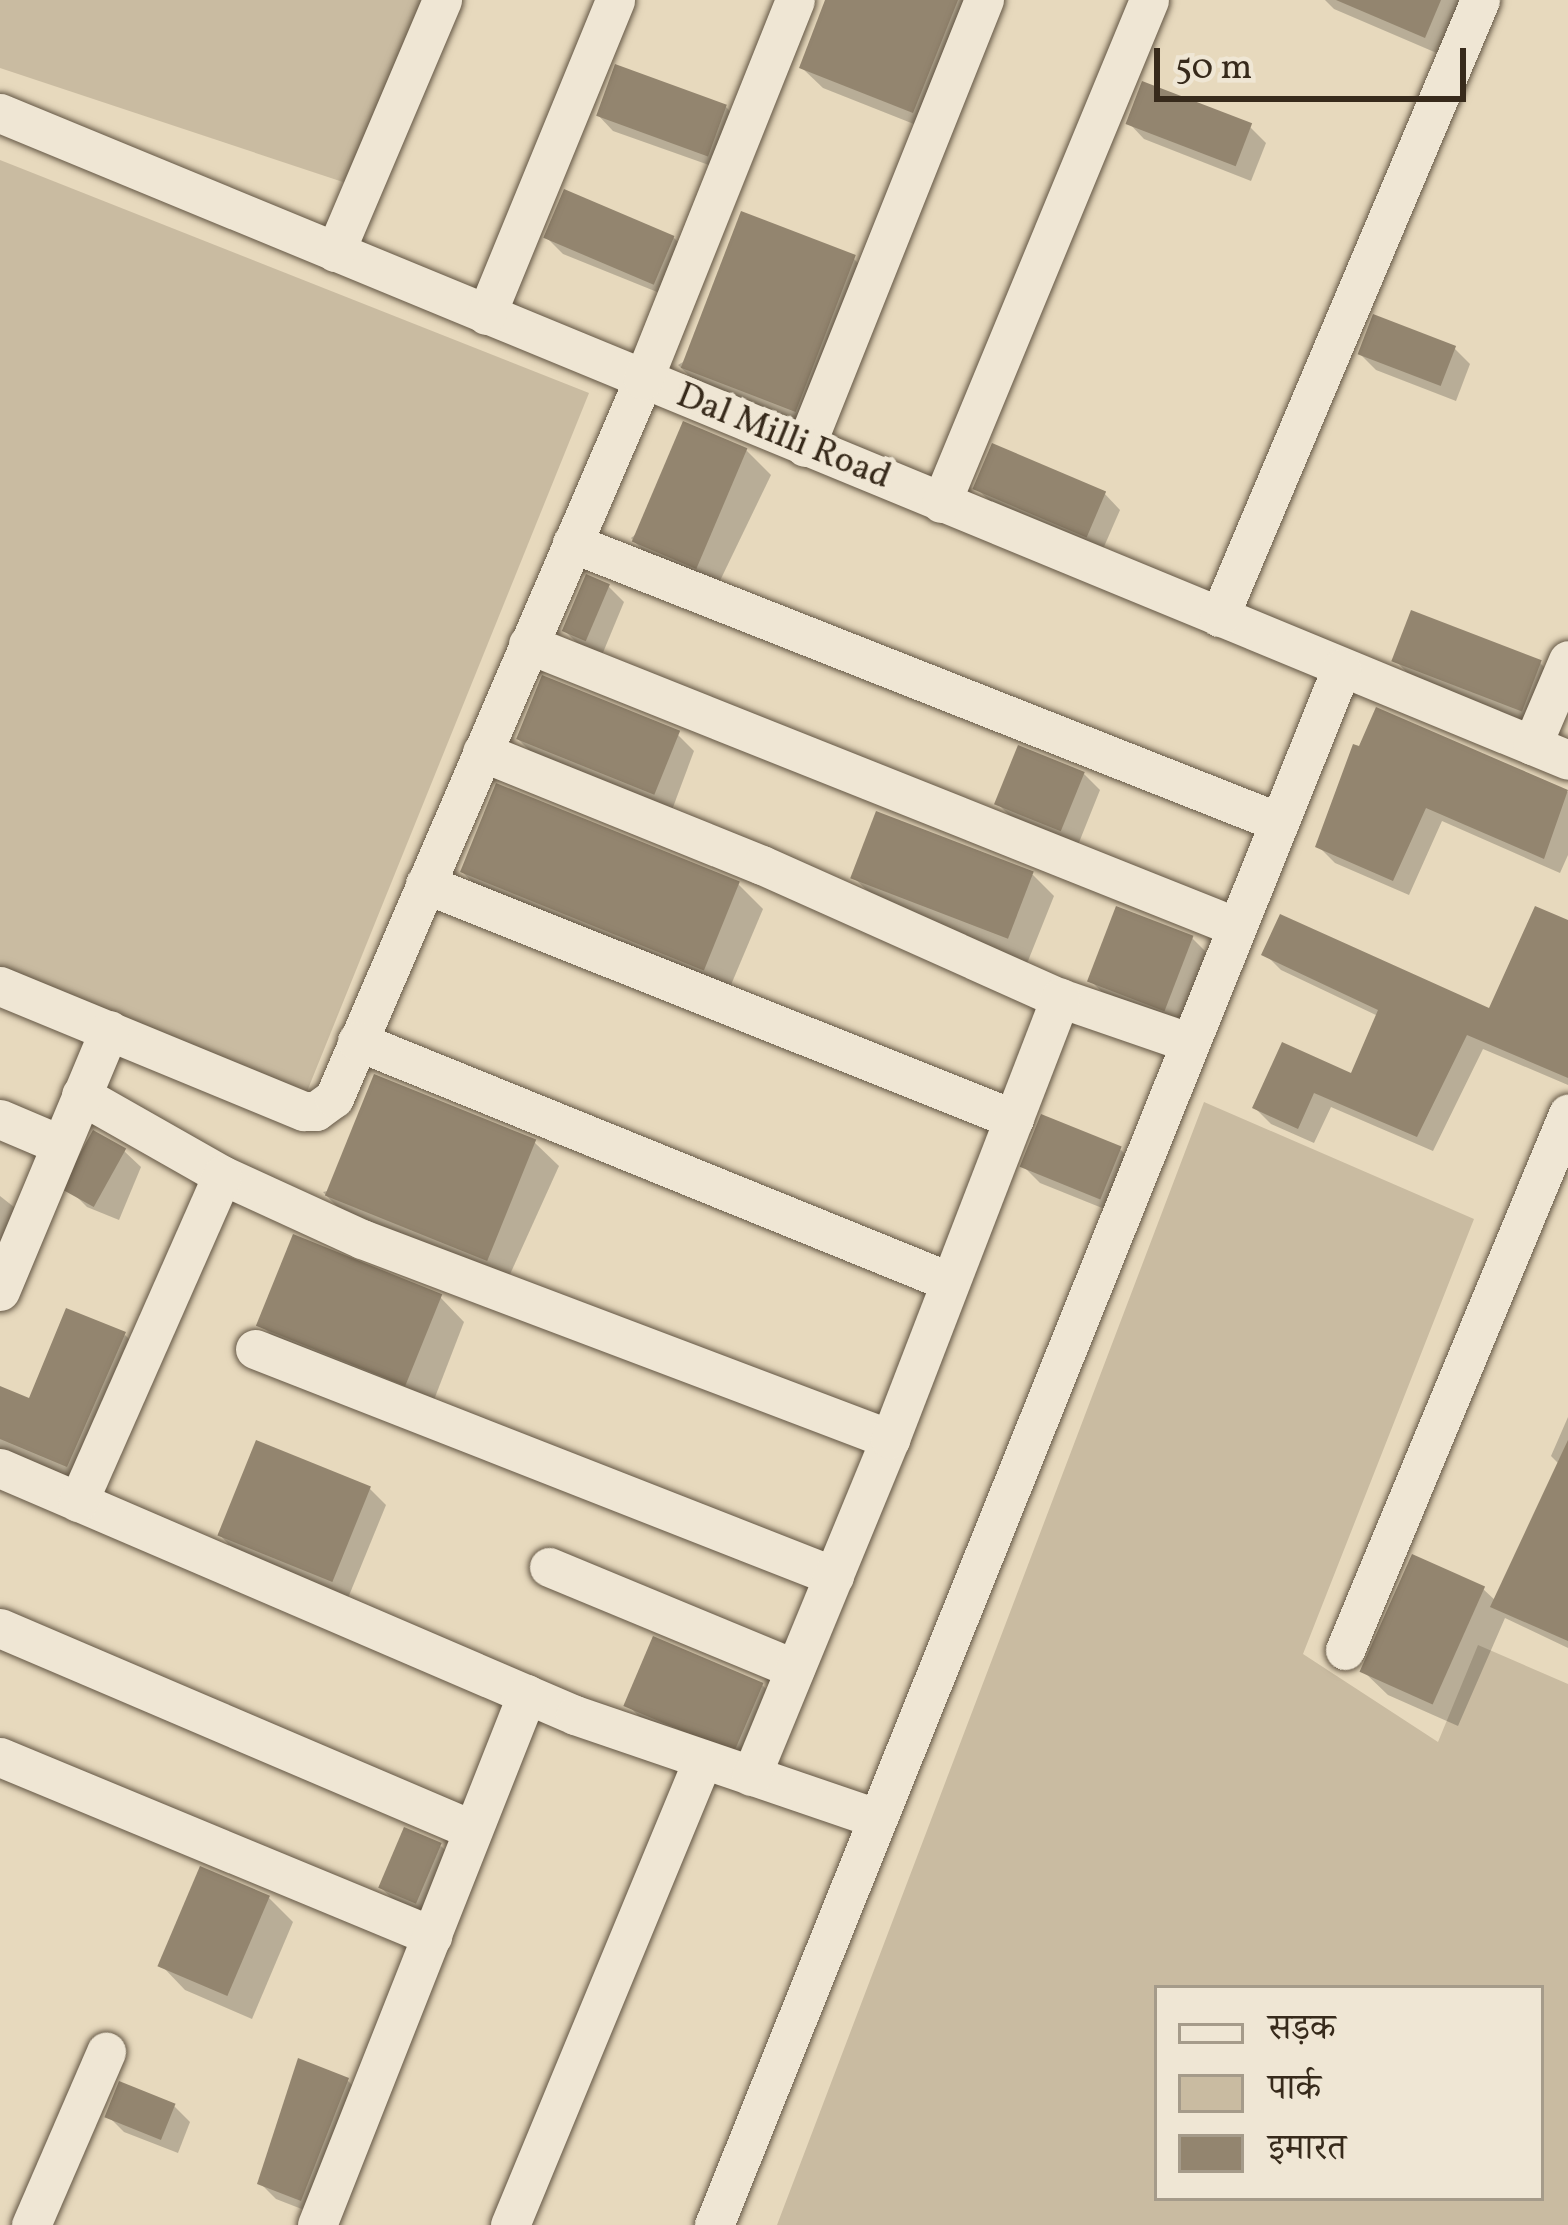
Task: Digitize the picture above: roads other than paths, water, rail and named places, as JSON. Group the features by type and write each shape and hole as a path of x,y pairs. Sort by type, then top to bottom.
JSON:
{"street":[{"path":"334,252 442,0"},
{"path":"486,315 615,0"},
{"path":"0,986 304,1111 316,1111 334,1098 643,380 796,0"},
{"path":"805,446 984,0"},
{"path":"941,503 1149,0"},
{"path":"1220,617 1480,0"},
{"name":"Dal Milli Road","path":"0,113 1340,670 1550,752"},
{"path":"572,543 1276,821"},
{"path":"528,644 1234,926"},
{"path":"1550,752 1568,660"},
{"path":"714,2225 1340,670"},
{"path":"482,752 762,865 1060,998 1188,1042"},
{"path":"425,884 1014,1119"},
{"path":"751,1776 890,1439 1060,998"},
{"path":"0,1291 109,1030"},
{"path":"358,1041 948,1281"},
{"path":"81,1095 222,1175 362,1239 890,1439"},
{"path":"1345,1650 1568,1114"},
{"path":"0,1119 59,1144"},
{"path":"78,1502 222,1175"},
{"path":"255,1348 834,1576"},
{"path":"0,1468 527,1694 876,1818"},
{"path":"549,1567 795,1669"},
{"path":"0,1628 473,1830"},
{"path":"317,2225 527,1694"},
{"path":"0,1757 432,1936"},
{"path":"510,2225 703,1760"},
{"path":"31,2225 106,2052"}]}
